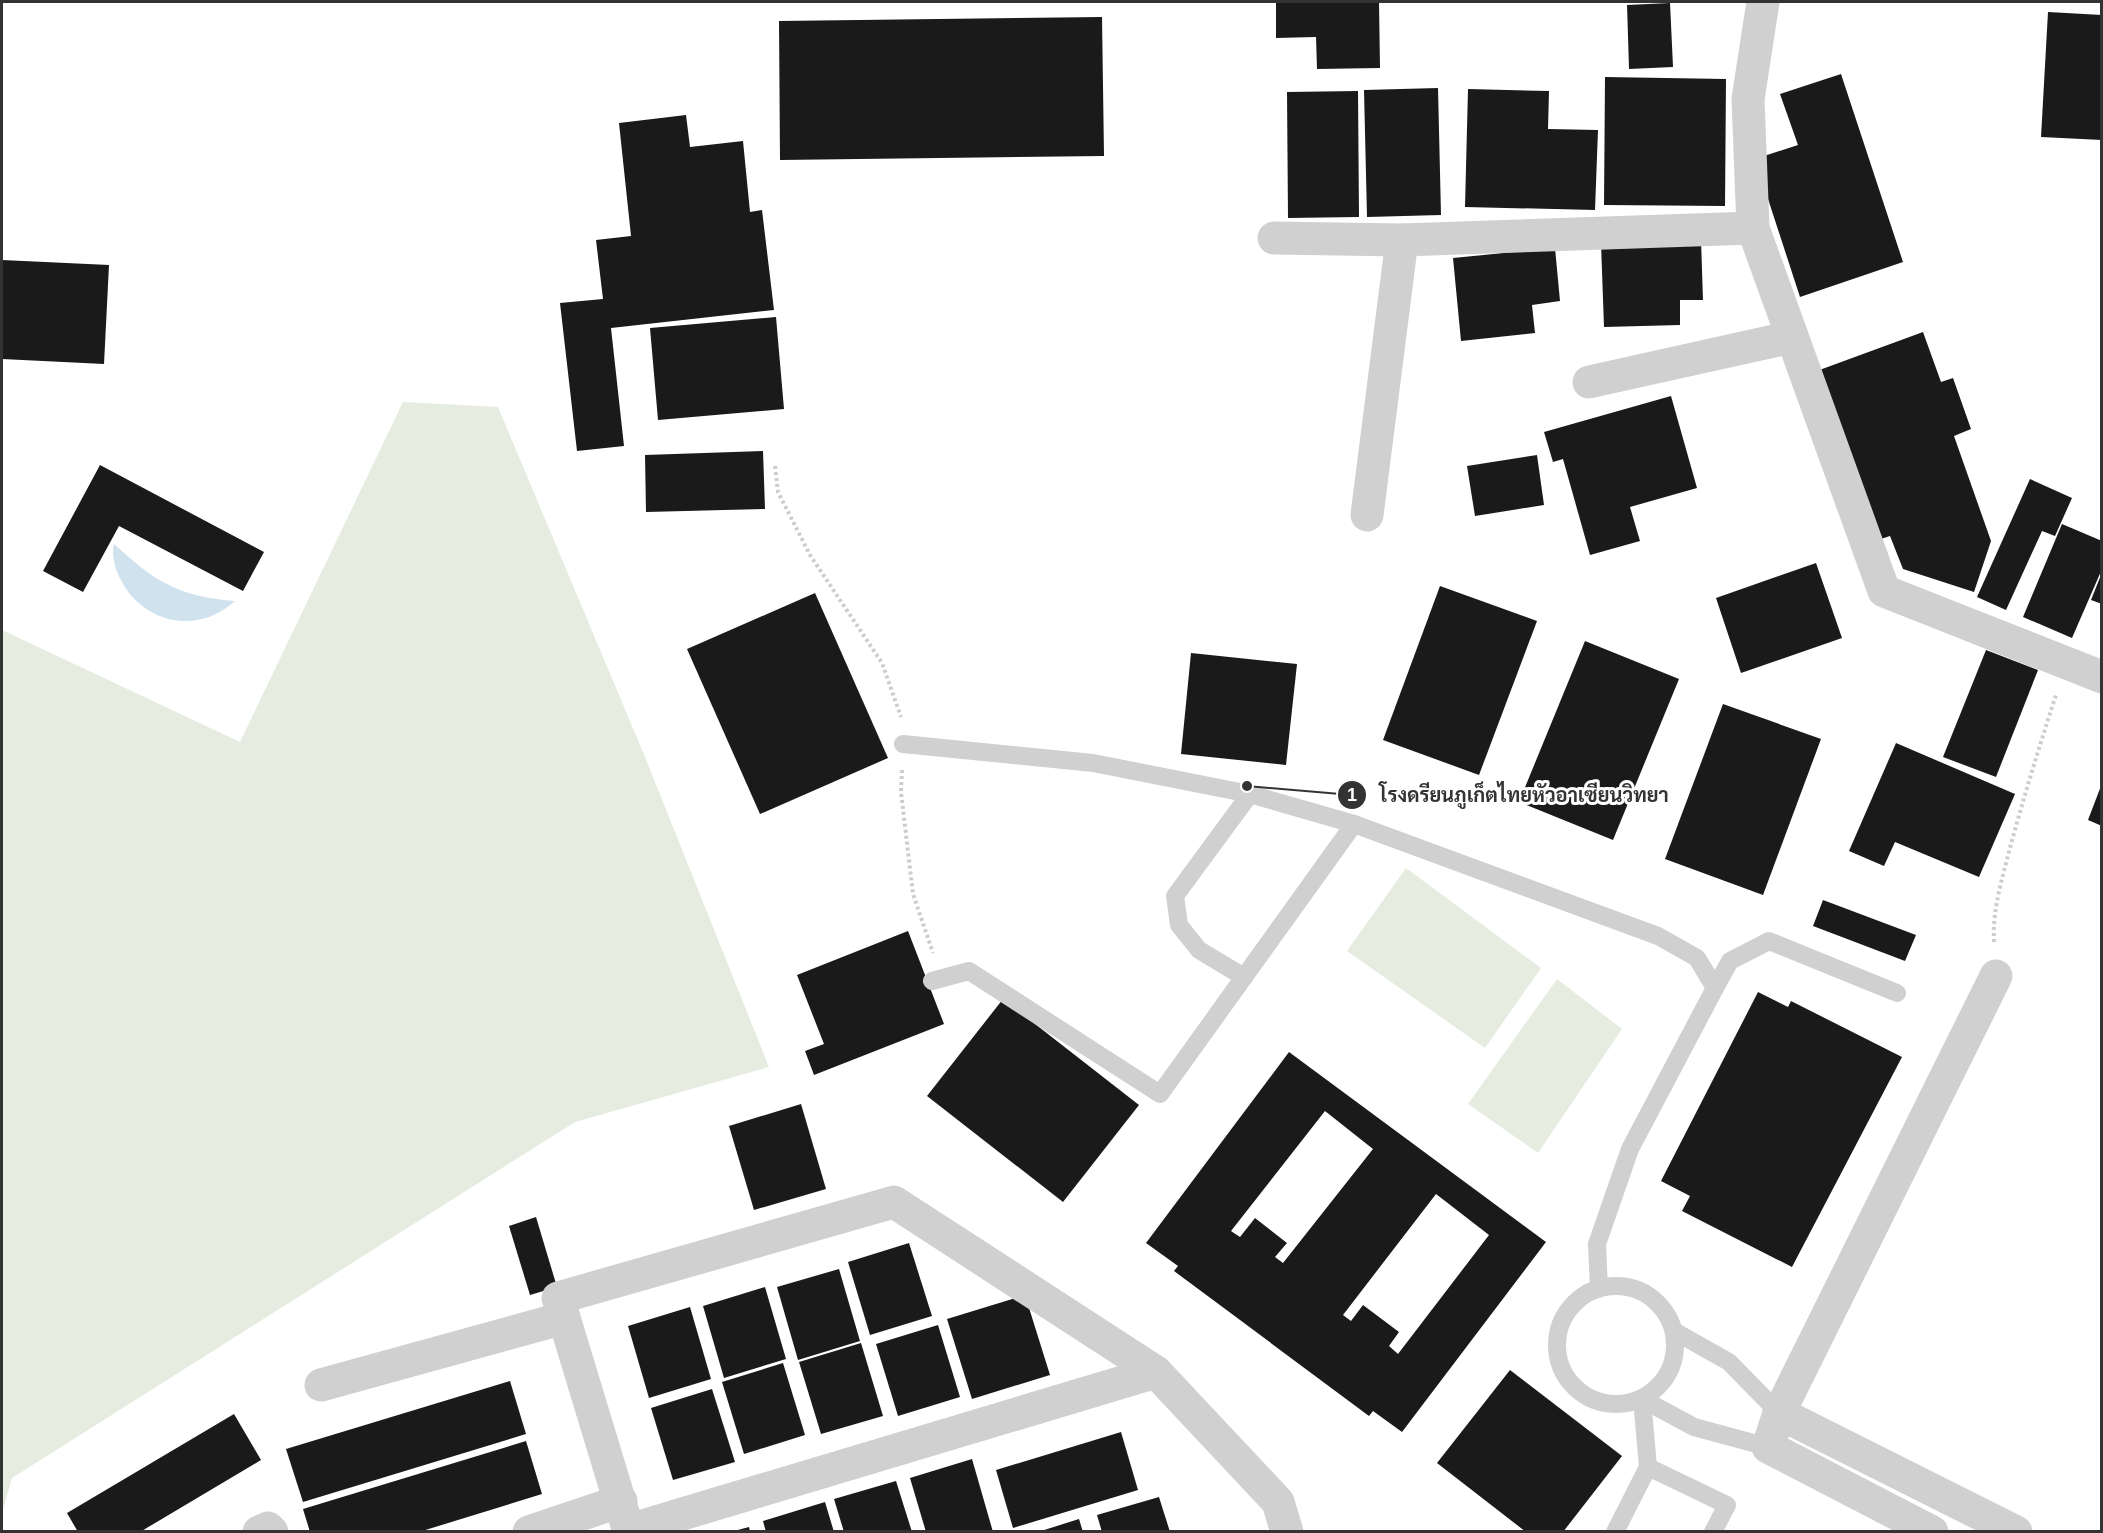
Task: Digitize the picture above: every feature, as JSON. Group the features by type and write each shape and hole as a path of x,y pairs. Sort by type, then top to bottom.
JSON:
{"street":[{"path":"1763,2 1748,99 1753,228 1884,591 2102,677"},
{"path":"1274,238 1402,240 1753,228"},
{"path":"1367,515 1402,240"},
{"path":"1589,382 1792,337"},
{"path":"1932,1532 1768,1447 1779,1413 1996,976"},
{"path":"626,1521 558,1299 894,1202 1156,1372 1278,1502 1287,1532"},
{"path":"321,1384 564,1318"},
{"path":"529,1532 626,1521 1156,1372"},
{"path":"1779,1413 2016,1532"}],"lane":[{"path":"903,744 1093,764 1250,794 1354,824 1658,936 1697,958 1715,988"},
{"path":"1244,976 1199,950 1179,925 1175,896 1250,794"},
{"path":"940,978 969,971 1160,1094 1354,824"},
{"path":"1599,1289 1597,1245 1630,1149 1730,961 1769,941 1897,993"},
{"path":"1613,1285 1634,1288 1651,1297 1665,1312 1674,1331 1675,1351 1669,1370 1657,1387 1642,1399 1624,1403 1606,1403 1580,1392 1562,1371 1557,1353 1557,1335 1563,1317 1576,1301 1593,1290 1613,1285"},
{"path":"1674,1331 1729,1362 1779,1413"},
{"path":"1642,1399 1694,1427 1768,1447"},
{"path":"1615,1532 1648,1467 1642,1399"},
{"path":"1648,1467 1727,1505 1713,1532"}],"path":[{"path":"775,466 778,492 810,555 882,663 900,715 903,744 901,792 913,894 940,978"},
{"path":"1996,976 1993,924 2003,875 2028,783 2067,664"}],"shaded area":[{"path":"403,402 498,407 645,757 769,1067 575,1122 12,1478 2,1513 2,630 240,742"},
{"path":"1406,868 1541,968 1485,1048 1347,951"},
{"path":"1557,979 1622,1029 1538,1153 1468,1104"}],"water":[{"path":"114,544 146,571 175,588 200,596 235,601 218,613 202,619 174,620 161,616 138,602 128,592 115,567"}],"building":[{"path":"1276,2 1379,2 1380,68 1317,69 1316,37 1276,38"},
{"path":"1670,3 1673,67 1629,69 1627,5"},
{"path":"2048,12 2102,15 2102,140 2041,137"},
{"path":"1102,17 1104,156 780,160 779,21"},
{"path":"1841,74 1903,262 1800,297 1755,159 1798,145 1780,94"},
{"path":"1605,77 1726,79 1725,206 1604,205"},
{"path":"1438,88 1441,215 1367,217 1364,90"},
{"path":"1468,89 1549,91 1548,129 1598,130 1595,210 1465,207"},
{"path":"1358,91 1359,217 1288,218 1287,92"},
{"path":"686,115 690,147 743,141 750,212 762,210 774,310 611,328 624,446 577,451 560,303 603,299 596,240 631,236 619,123"},
{"path":"1701,239 1703,300 1680,300 1680,325 1604,327 1601,243"},
{"path":"1555,248 1560,301 1532,305 1535,333 1461,341 1453,258"},
{"path":"2,260 109,265 104,364 2,359"},
{"path":"776,317 784,409 658,420 650,328"},
{"path":"1923,332 1941,382 1953,378 1971,429 1954,436 1991,541 1974,592 1903,569 1890,536 1875,541 1814,372"},
{"path":"1671,396 1697,488 1630,507 1640,541 1590,555 1563,459 1553,462 1544,432"},
{"path":"763,451 765,509 646,512 645,455"},
{"path":"1537,455 1544,505 1475,516 1467,466"},
{"path":"100,465 264,552 243,591 119,526 83,592 43,571"},
{"path":"2030,479 2072,498 2055,536 2042,531 2006,610 1977,597"},
{"path":"2062,524 2102,541 2102,569 2072,638 2023,617"},
{"path":"1816,563 1842,638 1741,673 1716,598"},
{"path":"2102,575 2102,604 2091,600"},
{"path":"1440,586 1537,621 1479,775 1383,740"},
{"path":"815,593 888,758 760,814 687,649"},
{"path":"1585,641 1679,679 1613,840 1519,802"},
{"path":"1986,650 2038,670 1996,777 1943,757"},
{"path":"1191,653 1297,664 1286,765 1181,754"},
{"path":"1723,704 1821,739 1763,895 1665,859"},
{"path":"1896,743 2015,794 1979,877 1895,842 1884,866 1849,851"},
{"path":"2102,786 2102,826 2088,820"},
{"path":"1823,900 1916,935 1905,961 1813,926"},
{"path":"908,931 944,1024 814,1075 805,1051 824,1044 797,975"},
{"path":"1758,992 1788,1007 1791,1001 1902,1057 1792,1267 1682,1211 1690,1196 1661,1181"},
{"path":"1003,999 1139,1105 1063,1202 927,1096"},
{"path":"1289,1052 1546,1242 1402,1432 1373,1411 1369,1416 1174,1271 1178,1266 1146,1243","holes":["1325,1111 1373,1149 1283,1263 1275,1257 1287,1243 1255,1218 1240,1237 1231,1231","1436,1194 1489,1235 1398,1354 1389,1346 1399,1332 1363,1305 1351,1321 1343,1315"]},
{"path":"801,1104 826,1189 754,1210 729,1126"},
{"path":"536,1217 557,1287 530,1295 509,1226"},
{"path":"909,1243 932,1316 870,1335 848,1262"},
{"path":"839,1269 860,1341 798,1360 777,1287"},
{"path":"765,1287 786,1359 724,1378 703,1306"},
{"path":"1025,1295 1050,1375 972,1399 947,1319"},
{"path":"690,1307 711,1379 649,1398 628,1326"},
{"path":"938,1325 960,1397 898,1416 876,1344"},
{"path":"861,1343 883,1416 821,1434 799,1362"},
{"path":"783,1363 805,1435 744,1454 722,1382"},
{"path":"1510,1370 1622,1456 1563,1532 1526,1532 1437,1463"},
{"path":"510,1381 526,1434 303,1502 286,1449"},
{"path":"712,1389 735,1462 673,1480 651,1408"},
{"path":"234,1414 261,1460 140,1532 78,1532 67,1513"},
{"path":"1121,1432 1138,1490 1013,1528 996,1470"},
{"path":"526,1441 542,1494 419,1532 310,1532 303,1509"},
{"path":"972,1459 993,1532 926,1532 910,1478"},
{"path":"896,1481 912,1532 844,1532 834,1499"},
{"path":"1159,1497 1170,1532 1102,1532 1097,1515"},
{"path":"825,1502 834,1532 766,1532 763,1521"},
{"path":"1079,1519 1083,1532 1041,1532 1041,1531"},
{"path":"749,1527 750,1532 734,1532 734,1531"}],"place":[{"name":"โรงดรียนภูเก็ตไทยหัวอาเซียนวิทยา","path":"1247,786"}]}
